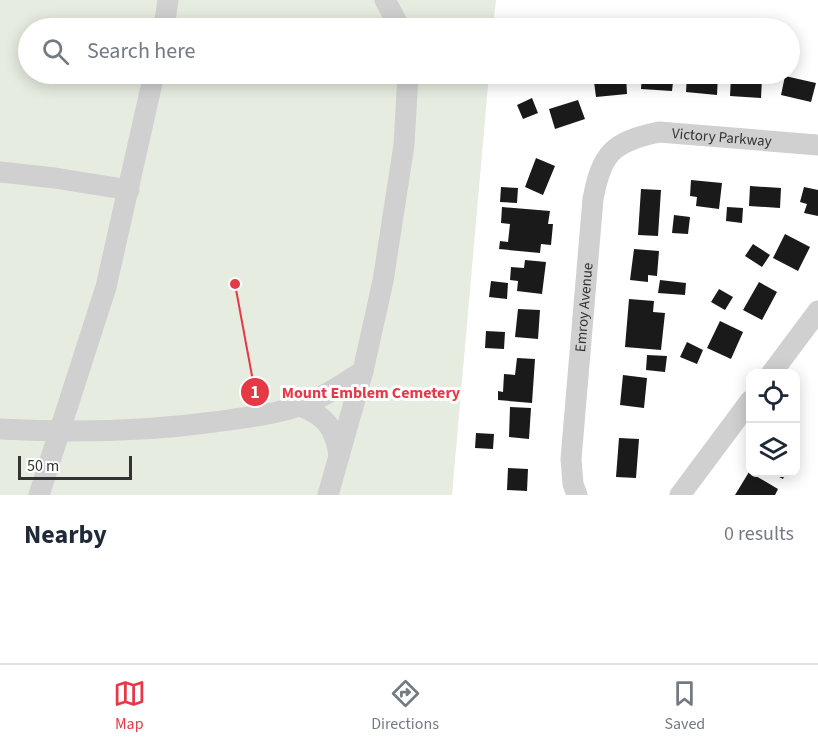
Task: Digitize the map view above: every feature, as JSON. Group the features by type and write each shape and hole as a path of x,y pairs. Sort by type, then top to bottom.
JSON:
{"street":[{"path":"165,18 168,0"},
{"path":"385,0 395,18"},
{"path":"39,495 106,286 152,84"},
{"path":"328,495 363,371 383,281 404,145 407,84"},
{"name":"Victory Parkway","path":"625,142 659,132 818,145"},
{"name":"Emroy Avenue","path":"575,489 571,459 593,199 598,176 611,151 625,142"},
{"path":"0,172 129,190"},
{"path":"775,369 818,311"},
{"path":"0,429 60,432 143,431 232,420 300,406 340,387 363,371"},
{"path":"300,406 312,410 329,425 336,437 339,455"},
{"path":"680,495 746,406"}],"shaded area":[{"path":"0,0 496,0 494,18 18,18 18,84 488,84 452,495 0,495"}],"building":[{"path":"800,79 816,83 811,102 781,95 783,84 800,84"},
{"path":"594,84 626,84 627,94 596,97"},
{"path":"641,84 673,84 672,91 641,89"},
{"path":"686,84 718,84 717,95 686,92"},
{"path":"731,84 762,84 761,98 730,96"},
{"path":"532,98 538,113 523,119 517,105"},
{"path":"578,100 585,119 555,129 549,109"},
{"path":"536,158 555,166 543,195 525,187"},
{"path":"691,180 722,183 719,209 696,206 697,197 690,196"},
{"path":"750,186 781,188 780,208 749,206"},
{"path":"501,187 518,188 517,203 500,202"},
{"path":"804,187 818,190 818,216 804,213 807,204 800,202"},
{"path":"641,189 661,190 658,236 638,235"},
{"path":"502,207 550,211 548,224 553,224 551,245 541,244 540,253 499,249 500,241 508,242 510,224 501,223"},
{"path":"727,207 743,208 742,223 726,221"},
{"path":"674,215 690,217 688,234 672,233"},
{"path":"785,234 810,247 798,271 773,258"},
{"path":"753,244 770,255 762,267 745,256"},
{"path":"634,249 659,251 657,276 648,275 648,282 630,280"},
{"path":"525,260 546,262 542,294 517,291 518,281 510,280 511,267 524,268"},
{"path":"660,280 686,283 685,295 658,293"},
{"path":"491,281 508,283 507,299 489,297"},
{"path":"759,282 777,292 762,320 743,310"},
{"path":"719,289 733,297 725,310 711,302"},
{"path":"629,299 654,301 653,312 665,313 661,350 625,347"},
{"path":"518,309 540,310 538,339 515,337"},
{"path":"720,321 743,332 731,359 707,348"},
{"path":"486,331 505,332 504,349 485,348"},
{"path":"687,342 703,350 697,364 680,357"},
{"path":"647,355 667,356 665,372 646,370"},
{"path":"517,358 535,359 532,403 498,400 498,391 503,392 504,374 515,375"},
{"path":"623,375 647,378 644,408 620,405"},
{"path":"510,407 531,408 529,439 509,437"},
{"path":"476,433 494,434 493,449 475,448"},
{"path":"619,438 639,439 636,478 616,477"},
{"path":"508,468 528,469 527,491 507,490"},
{"path":"746,477 758,477 778,489 775,495 735,495"}],"place":[{"name":"Mount Emblem Cemetery","path":"235,284"}]}
